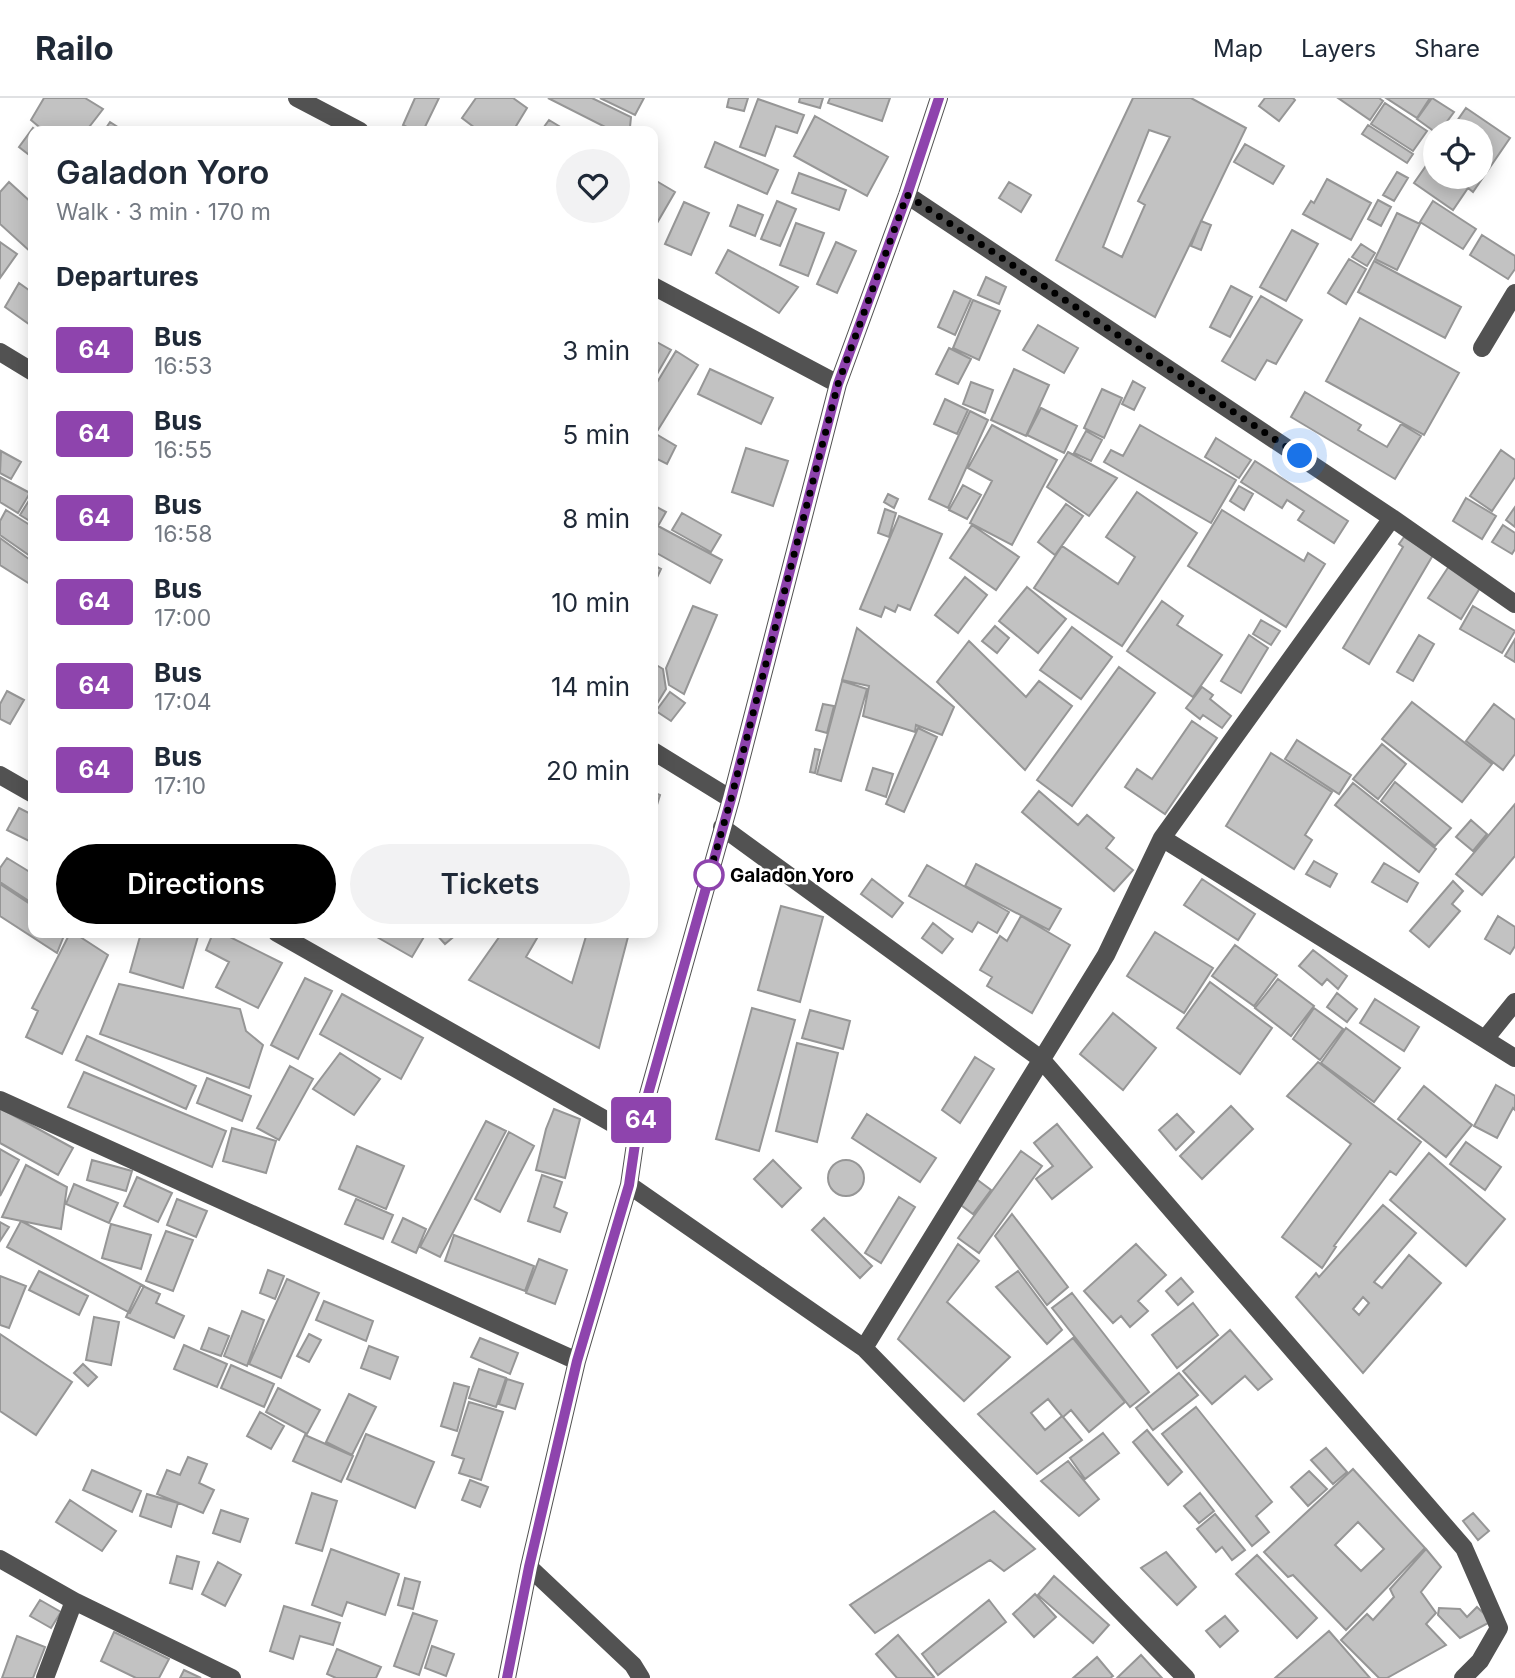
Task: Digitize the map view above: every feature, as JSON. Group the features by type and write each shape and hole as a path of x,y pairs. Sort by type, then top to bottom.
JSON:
{"street":[{"path":"297,98 350,126"},
{"path":"507,1678 529,1567 577,1361 629,1185 636,1137 731,799 838,384 907,195 939,98"},
{"path":"907,195 1392,518 1515,604"},
{"path":"658,289 838,384"},
{"path":"1482,348 1515,293"},
{"path":"0,352 28,369"},
{"path":"864,1348 1106,955 1162,838 1392,518"},
{"path":"658,754 731,799"},
{"path":"0,775 28,791"},
{"path":"722,827 1041,1059 1464,1548 1499,1628 1480,1661 1463,1678"},
{"path":"1162,838 1515,1058"},
{"path":"286,938 636,1137"},
{"path":"1485,1039 1515,1002"},
{"path":"0,1100 577,1361"},
{"path":"629,1185 864,1348 1186,1678"},
{"path":"0,1559 74,1601 232,1678"},
{"path":"529,1567 633,1665 641,1678"},
{"path":"45,1678 74,1601"}],"building":[{"path":"44,98 85,98 103,109 90,126 38,126 31,120"},
{"path":"415,98 439,98 425,126 403,125"},
{"path":"476,98 513,98 527,108 516,126 472,126 462,118"},
{"path":"548,98 592,98 631,117 630,126 603,126"},
{"path":"600,98 644,98 635,115"},
{"path":"729,98 748,98 744,111 727,107"},
{"path":"800,98 823,98 820,108 799,102"},
{"path":"830,98 890,98 882,121 828,103"},
{"path":"1133,98 1191,98 1246,128 1155,317 1056,260","holes":["1149,130 1170,137 1138,201 1145,205 1122,257 1103,247"]},
{"path":"1265,98 1295,100 1279,121 1259,106"},
{"path":"1338,98 1379,98 1383,101 1370,120"},
{"path":"1386,98 1430,98 1417,118"},
{"path":"1432,98 1454,112 1449,119 1423,119 1423,123 1417,119"},
{"path":"758,99 804,115 797,133 776,126 765,156 740,147"},
{"path":"1385,103 1423,128 1423,137 1413,151 1371,124"},
{"path":"1466,108 1482,119 1458,119"},
{"path":"815,116 888,157 867,196 794,156"},
{"path":"549,120 559,126 545,126"},
{"path":"1368,125 1413,154 1407,163 1362,134"},
{"path":"1493,126 1510,138 1493,163"},
{"path":"28,135 28,154 19,147"},
{"path":"715,142 778,170 767,194 705,167"},
{"path":"1245,144 1284,166 1273,184 1234,162"},
{"path":"1423,170 1423,189 1467,189 1453,210 1414,183"},
{"path":"1397,172 1408,178 1394,201 1383,195"},
{"path":"799,173 846,190 839,210 792,193"},
{"path":"1327,179 1371,203 1351,240 1303,214 1311,201 1314,203"},
{"path":"9,182 28,199 28,249 0,224 0,192"},
{"path":"658,182 675,192 658,221"},
{"path":"1009,182 1031,195 1021,212 999,198"},
{"path":"1378,200 1391,207 1381,226 1368,219"},
{"path":"777,201 796,209 780,246 761,239"},
{"path":"1433,201 1476,229 1463,249 1420,222"},
{"path":"684,202 709,213 691,255 665,244"},
{"path":"738,205 763,215 755,236 730,226"},
{"path":"1397,213 1420,224 1397,270 1375,259"},
{"path":"1201,221 1211,225 1201,250 1191,246"},
{"path":"796,223 824,233 808,276 780,265"},
{"path":"1292,230 1318,244 1286,301 1260,287"},
{"path":"1482,235 1515,256 1515,269 1508,279 1470,255"},
{"path":"0,242 17,254 0,278"},
{"path":"836,242 856,251 837,293 817,284"},
{"path":"1361,244 1375,253 1367,266 1352,257"},
{"path":"728,250 798,287 779,313 716,273"},
{"path":"1349,259 1366,269 1346,304 1328,293"},
{"path":"1374,261 1461,307 1445,338 1358,292"},
{"path":"986,277 1006,287 999,304 978,295"},
{"path":"19,283 28,289 28,323 5,307"},
{"path":"1231,286 1252,297 1230,337 1210,327"},
{"path":"954,291 971,299 955,335 938,327"},
{"path":"1261,296 1302,320 1276,364 1267,360 1255,380 1222,361"},
{"path":"973,300 1000,311 979,360 953,348"},
{"path":"1360,318 1459,373 1424,435 1326,381"},
{"path":"1038,325 1078,348 1064,373 1023,350"},
{"path":"658,343 671,350 658,372"},
{"path":"949,348 971,359 958,384 936,374"},
{"path":"676,351 698,365 658,430 658,381"},
{"path":"710,369 773,398 761,424 698,394"},
{"path":"1014,369 1049,385 1026,436 991,420"},
{"path":"1133,381 1145,388 1134,410 1122,404"},
{"path":"971,382 993,390 985,413 963,404"},
{"path":"1102,389 1122,398 1104,438 1084,428"},
{"path":"1305,392 1361,425 1358,430 1387,447 1401,424 1421,436 1395,479 1291,417"},
{"path":"945,399 968,410 957,434 934,424"},
{"path":"1041,408 1077,426 1064,453 1027,435"},
{"path":"970,411 988,420 948,508 929,499"},
{"path":"992,425 1057,460 1012,545 970,523 992,481 968,468"},
{"path":"1140,425 1236,480 1211,523 1104,462 1111,450 1123,456"},
{"path":"1086,431 1102,440 1091,461 1074,453"},
{"path":"658,435 676,446 667,464 658,460"},
{"path":"1216,438 1251,460 1239,478 1205,457"},
{"path":"746,448 788,461 773,506 732,492"},
{"path":"1501,450 1515,460 1515,477 1492,511 1470,496"},
{"path":"1,451 21,462 11,479 0,473"},
{"path":"1068,452 1117,478 1089,516 1047,487"},
{"path":"1255,461 1348,521 1334,543 1298,520 1304,511 1287,500 1282,508 1241,482"},
{"path":"0,477 28,492 18,513 0,502"},
{"path":"963,485 981,495 967,519 949,510"},
{"path":"1239,486 1253,494 1244,510 1230,501"},
{"path":"1137,492 1197,533 1122,646 1034,588 1062,546 1118,584 1135,557 1106,537"},
{"path":"888,494 898,499 894,508 884,502"},
{"path":"1466,498 1496,516 1482,539 1453,521"},
{"path":"28,502 28,520 20,515"},
{"path":"1066,504 1083,516 1055,555 1038,542"},
{"path":"1515,507 1515,527 1506,520"},
{"path":"658,508 666,512 658,526"},
{"path":"885,509 896,513 889,537 878,533"},
{"path":"6,510 28,524 28,555 0,535 0,521"},
{"path":"1222,510 1304,561 1308,553 1325,564 1286,627 1188,566"},
{"path":"682,513 721,535 711,552 672,530"},
{"path":"899,516 942,534 910,610 898,605 895,612 885,607 881,617 860,609"},
{"path":"972,525 1019,557 996,590 950,558"},
{"path":"1503,525 1515,533 1515,549 1512,554 1492,542"},
{"path":"658,526 722,560 710,583 658,554"},
{"path":"1404,537 1433,555 1369,664 1343,648 1403,547 1399,544"},
{"path":"0,538 28,558 28,583 0,565"},
{"path":"1451,563 1483,583 1461,619 1428,598"},
{"path":"965,577 987,595 958,633 935,615"},
{"path":"1027,587 1066,619 1038,653 999,621"},
{"path":"1162,601 1183,616 1177,625 1222,655 1193,697 1127,651"},
{"path":"693,606 717,615 684,694 669,685 666,668"},
{"path":"1473,606 1515,631 1502,653 1460,629"},
{"path":"1261,620 1280,631 1271,645 1253,634"},
{"path":"995,626 1009,638 997,653 982,641"},
{"path":"1072,627 1112,657 1081,699 1040,670"},
{"path":"857,628 954,707 942,735 916,725 915,732 863,716 869,686 842,680"},
{"path":"1249,635 1268,648 1241,693 1221,681"},
{"path":"1419,635 1434,644 1413,681 1397,672"},
{"path":"1515,639 1515,662 1505,656"},
{"path":"969,641 1026,697 1039,681 1072,706 1025,770 937,682"},
{"path":"658,666 663,669 666,689 658,702"},
{"path":"1119,667 1155,693 1072,806 1037,780"},
{"path":"842,681 867,689 841,781 817,774"},
{"path":"1202,687 1213,695 1210,699 1231,716 1222,728 1203,715 1200,719 1186,708"},
{"path":"7,691 24,700 10,724 0,719 0,704"},
{"path":"670,692 685,703 671,721 658,712"},
{"path":"1412,702 1492,764 1462,802 1382,739"},
{"path":"823,704 834,706 827,733 816,730"},
{"path":"1494,704 1515,720 1515,754 1503,770 1466,741"},
{"path":"1192,721 1217,738 1165,814 1125,787 1137,769 1152,779"},
{"path":"918,728 937,737 904,812 886,804"},
{"path":"1297,740 1351,775 1339,794 1285,759"},
{"path":"1382,744 1406,764 1378,799 1353,779"},
{"path":"815,749 820,750 815,773 810,772"},
{"path":"1271,753 1332,792 1305,835 1312,840 1294,869 1226,826"},
{"path":"873,768 893,774 886,797 866,790"},
{"path":"1395,782 1451,828 1435,846 1381,801"},
{"path":"1353,783 1436,849 1419,872 1335,805"},
{"path":"1039,791 1078,825 1087,815 1114,838 1106,848 1133,870 1114,891 1022,812"},
{"path":"1515,804 1515,856 1482,895 1456,874"},
{"path":"19,808 28,812 28,840 7,830"},
{"path":"1471,820 1487,834 1473,851 1456,837"},
{"path":"7,858 28,871 28,900 0,882 0,868"},
{"path":"1314,861 1337,874 1330,887 1306,874"},
{"path":"1384,863 1418,883 1407,902 1372,882"},
{"path":"976,864 1061,909 1049,930 965,886"},
{"path":"927,865 1009,912 997,933 978,922 972,932 909,896"},
{"path":"872,879 903,903 892,917 861,894"},
{"path":"1202,879 1255,914 1238,940 1184,905"},
{"path":"1453,881 1463,891 1452,904 1460,911 1429,947 1410,931"},
{"path":"0,884 28,903 28,934 0,916"},
{"path":"781,906 823,917 800,1002 758,990"},
{"path":"1021,916 1070,945 1032,1013 987,986 992,977 980,970 1000,936 1007,941"},
{"path":"1498,916 1515,927 1515,946 1510,954 1485,939"},
{"path":"933,923 953,939 942,953 922,938"},
{"path":"1155,932 1213,968 1184,1013 1127,976"},
{"path":"34,938 63,938 57,953"},
{"path":"67,938 82,938 108,955 62,1054 26,1037 38,1011 32,1008"},
{"path":"140,938 198,938 183,988 130,972"},
{"path":"211,938 232,938 282,963 258,1008 216,987 229,962 206,950"},
{"path":"379,938 423,938 412,957"},
{"path":"440,938 452,938 445,944"},
{"path":"498,938 537,938 526,957 572,983 586,938 628,938 599,1048 469,980"},
{"path":"1235,945 1277,975 1254,1006 1212,976"},
{"path":"1313,950 1347,976 1338,989 1327,979 1322,985 1299,966"},
{"path":"305,978 332,991 298,1059 271,1045"},
{"path":"1278,979 1314,1006 1291,1036 1255,1008"},
{"path":"1210,982 1272,1028 1240,1074 1177,1028"},
{"path":"119,984 240,1009 246,1031 263,1045 249,1088 100,1034"},
{"path":"1337,993 1357,1009 1347,1022 1327,1007"},
{"path":"342,994 423,1038 401,1079 320,1034"},
{"path":"1375,999 1419,1027 1404,1051 1360,1023"},
{"path":"752,1008 795,1020 759,1151 716,1139"},
{"path":"1314,1008 1343,1029 1320,1060 1293,1039"},
{"path":"810,1010 850,1021 843,1049 802,1038"},
{"path":"1113,1013 1156,1048 1123,1090 1080,1054"},
{"path":"1346,1028 1400,1068 1374,1102 1321,1063"},
{"path":"87,1036 196,1086 186,1109 76,1060"},
{"path":"797,1043 838,1053 817,1142 776,1131"},
{"path":"340,1053 380,1079 354,1115 313,1089"},
{"path":"975,1057 994,1069 960,1123 942,1110"},
{"path":"1318,1062 1421,1142 1396,1175 1390,1171 1334,1246 1336,1247 1322,1268 1282,1237 1351,1144 1287,1096"},
{"path":"290,1066 313,1079 279,1140 257,1128"},
{"path":"84,1072 226,1131 212,1167 68,1107"},
{"path":"207,1078 251,1096 242,1121 197,1103"},
{"path":"1496,1085 1515,1096 1515,1110 1513,1108 1497,1138 1474,1126"},
{"path":"1424,1086 1472,1125 1446,1157 1398,1119"},
{"path":"1231,1106 1253,1129 1202,1179 1180,1156"},
{"path":"0,1108 73,1148 58,1175 0,1143"},
{"path":"554,1109 580,1119 565,1178 536,1170"},
{"path":"867,1114 936,1158 920,1182 852,1138"},
{"path":"1177,1114 1194,1132 1176,1150 1159,1130"},
{"path":"486,1121 506,1131 440,1257 420,1247"},
{"path":"1057,1124 1092,1167 1052,1199 1036,1179 1053,1166 1034,1143"},
{"path":"232,1128 276,1141 266,1173 223,1161"},
{"path":"509,1132 534,1146 500,1212 475,1199"},
{"path":"1466,1142 1501,1167 1485,1190 1450,1164"},
{"path":"357,1146 404,1166 386,1209 339,1189"},
{"path":"0,1149 19,1160 0,1196"},
{"path":"1021,1151 1042,1166 979,1253 958,1238"},
{"path":"1429,1153 1505,1219 1466,1266 1390,1200"},
{"path":"92,1160 132,1171 126,1191 87,1180"},
{"path":"773,1160 801,1188 782,1207 754,1179"},
{"path":"846,1160 859,1165 864,1178 859,1191 846,1196 833,1191 828,1178 833,1165"},
{"path":"26,1165 67,1187 61,1229 2,1217"},
{"path":"542,1175 562,1182 554,1207 567,1213 560,1232 528,1221"},
{"path":"137,1177 172,1193 158,1222 124,1206"},
{"path":"975,1178 991,1190 973,1214 958,1203"},
{"path":"74,1184 118,1203 109,1223 66,1204"},
{"path":"899,1197 915,1207 881,1263 865,1253"},
{"path":"177,1199 207,1211 196,1237 167,1225"},
{"path":"356,1199 393,1215 383,1239 345,1224"},
{"path":"1383,1205 1416,1233 1374,1282 1382,1288 1409,1255 1441,1283 1363,1373 1296,1297 1316,1273 1319,1277","holes":["1363,1297 1369,1303 1359,1315 1353,1309"]},
{"path":"1012,1214 1068,1287 1047,1305 995,1236"},
{"path":"403,1218 426,1229 416,1253 392,1242"},
{"path":"824,1218 872,1266 860,1278 812,1230"},
{"path":"21,1221 144,1286 130,1313 7,1247"},
{"path":"0,1222 9,1227 0,1241"},
{"path":"111,1224 151,1235 141,1269 102,1258"},
{"path":"166,1231 193,1240 173,1291 146,1281"},
{"path":"454,1235 534,1266 525,1291 445,1261"},
{"path":"958,1244 979,1261 947,1302 1010,1357 964,1401 898,1339"},
{"path":"1136,1244 1166,1275 1138,1301 1148,1311 1130,1327 1121,1316 1113,1323 1084,1291"},
{"path":"539,1259 567,1270 555,1304 526,1293"},
{"path":"268,1270 284,1276 275,1299 260,1293"},
{"path":"39,1271 88,1296 79,1315 29,1290"},
{"path":"1018,1271 1062,1330 1047,1344 996,1287"},
{"path":"0,1276 26,1286 9,1328 0,1325"},
{"path":"1181,1278 1193,1292 1178,1305 1166,1291"},
{"path":"287,1279 319,1293 281,1378 249,1364"},
{"path":"141,1285 160,1294 156,1303 184,1316 174,1338 126,1317"},
{"path":"1072,1293 1149,1392 1130,1407 1052,1308"},
{"path":"324,1301 373,1321 366,1341 316,1320"},
{"path":"1193,1303 1218,1335 1177,1368 1152,1335"},
{"path":"242,1311 264,1320 247,1366 224,1356"},
{"path":"94,1317 119,1322 111,1365 86,1360"},
{"path":"209,1328 229,1336 221,1356 201,1349"},
{"path":"1230,1330 1272,1379 1258,1390 1245,1376 1212,1404 1183,1371"},
{"path":"0,1334 72,1382 36,1435 0,1411"},
{"path":"309,1334 321,1340 309,1362 297,1356"},
{"path":"480,1338 518,1353 510,1374 471,1357"},
{"path":"1073,1338 1125,1402 1089,1432 1071,1410 1063,1417 1082,1440 1037,1474 978,1414","holes":["1048,1399 1062,1416 1045,1430 1031,1413"]},
{"path":"184,1345 227,1364 217,1387 174,1369"},
{"path":"369,1346 398,1357 390,1379 361,1368"},
{"path":"83,1364 97,1377 88,1386 74,1373"},
{"path":"231,1365 274,1384 264,1407 221,1388"},
{"path":"479,1369 506,1378 496,1407 469,1398"},
{"path":"1179,1373 1198,1395 1153,1430 1136,1408"},
{"path":"507,1379 523,1384 515,1409 499,1404"},
{"path":"454,1383 469,1387 457,1431 441,1426"},
{"path":"278,1388 320,1410 307,1434 266,1412"},
{"path":"349,1394 376,1407 352,1455 326,1442"},
{"path":"469,1402 503,1412 481,1480 459,1473 464,1459 452,1455"},
{"path":"1196,1407 1272,1502 1256,1516 1269,1532 1252,1546 1162,1434"},
{"path":"260,1412 284,1426 271,1449 247,1436"},
{"path":"1147,1430 1182,1472 1168,1485 1133,1442"},
{"path":"1103,1433 1119,1453 1085,1479 1070,1458"},
{"path":"366,1434 434,1462 415,1508 347,1479"},
{"path":"305,1435 353,1456 341,1482 293,1461"},
{"path":"1326,1448 1347,1472 1333,1484 1311,1460"},
{"path":"188,1457 207,1464 199,1483 214,1490 203,1513 157,1494 167,1470 180,1475"},
{"path":"1068,1461 1099,1499 1079,1516 1041,1481"},
{"path":"1353,1469 1425,1548 1346,1630 1293,1575 1288,1577 1264,1552","holes":["1358,1522 1384,1549 1361,1571 1335,1545"]},
{"path":"92,1470 141,1491 132,1512 83,1490"},
{"path":"1309,1471 1327,1489 1308,1506 1291,1487"},
{"path":"470,1480 488,1487 480,1507 462,1500"},
{"path":"312,1493 337,1501 322,1551 296,1543"},
{"path":"1200,1493 1214,1511 1199,1523 1184,1506"},
{"path":"147,1494 178,1503 171,1527 140,1516"},
{"path":"70,1500 116,1531 102,1551 56,1522"},
{"path":"221,1510 248,1519 240,1542 213,1533"},
{"path":"994,1511 1035,1549 1004,1571 990,1560 875,1633 850,1605"},
{"path":"1473,1513 1489,1531 1478,1540 1463,1521"},
{"path":"1215,1514 1245,1550 1232,1560 1222,1547 1216,1552 1197,1529"},
{"path":"331,1549 399,1574 385,1615 347,1602 342,1616 312,1605"},
{"path":"1426,1549 1441,1567 1421,1592 1436,1613 1426,1624 1446,1645 1387,1678 1379,1678 1341,1640 1367,1614 1373,1620 1394,1597 1390,1589"},
{"path":"1166,1552 1196,1587 1177,1605 1141,1568"},
{"path":"1257,1555 1317,1618 1297,1638 1236,1574"},
{"path":"177,1556 199,1562 192,1589 170,1583"},
{"path":"218,1562 241,1575 225,1606 202,1594"},
{"path":"1054,1576 1109,1625 1093,1643 1038,1595"},
{"path":"405,1578 420,1582 413,1609 398,1605"},
{"path":"1035,1594 1056,1617 1034,1637 1013,1614"},
{"path":"40,1600 61,1612 51,1628 30,1616"},
{"path":"989,1600 1006,1622 938,1675 922,1654"},
{"path":"284,1606 340,1623 333,1645 300,1636 293,1659 270,1651"},
{"path":"1477,1607 1492,1621 1460,1638 1438,1615 1439,1608 1460,1609 1467,1617"},
{"path":"413,1613 437,1621 419,1675 394,1666"},
{"path":"1225,1616 1238,1631 1220,1647 1206,1631"},
{"path":"1329,1631 1370,1678 1275,1678"},
{"path":"114,1632 169,1659 159,1678 136,1678 101,1661"},
{"path":"898,1635 934,1677 897,1678 876,1654"},
{"path":"17,1636 45,1647 33,1678 2,1678"},
{"path":"432,1646 454,1654 446,1676 425,1668"},
{"path":"337,1649 381,1667 376,1678 336,1678 327,1674"},
{"path":"1141,1655 1162,1678 1117,1678"},
{"path":"1097,1657 1113,1676 1073,1678"},
{"path":"184,1670 201,1678 180,1678"}],"bus line":[{"name":"64","path":"507,1678 529,1567 577,1361 629,1185 636,1137 731,799 838,384 907,195 939,98"}],"place":[{"name":"Galadon Yoro","path":"709,875"}],"route":[{"path":"709,875 708,879 838,384 907,195 1300,456"}]}
